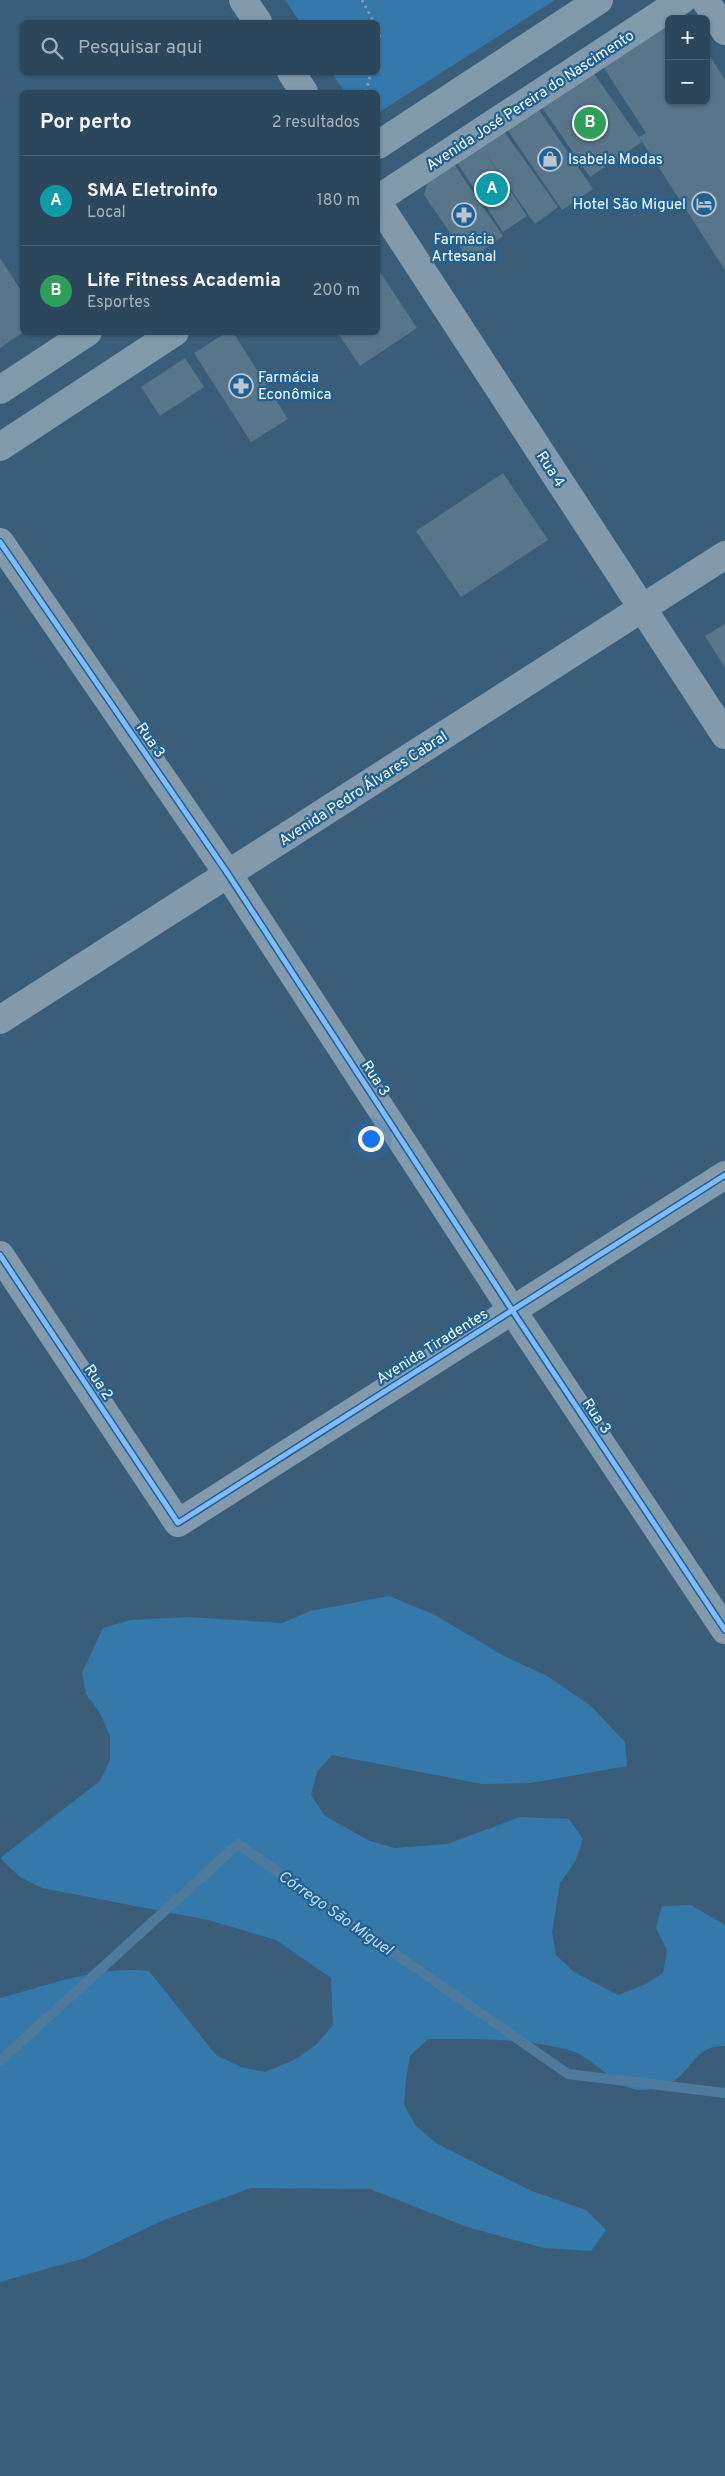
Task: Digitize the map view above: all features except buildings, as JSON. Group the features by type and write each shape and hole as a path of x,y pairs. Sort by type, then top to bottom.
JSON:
{"main road":[{"path":"380,144 599,0"},
{"name":"Avenida José Pereira do Nascimento","path":"380,199 682,0"},
{"path":"0,390 83,335"},
{"path":"0,447 169,335"}],"street":[{"path":"243,0 257,20"},
{"path":"704,0 725,31"},
{"path":"293,75 303,90"},
{"name":"Rua 4","path":"380,207 725,735"},
{"name":"Rua 3","path":"0,542 228,874 512,1310 725,1630"},
{"name":"Avenida Pedro Álvares Cabral","path":"0,1020 725,556"},
{"name":"Avenida Tiradentes","path":"178,1522 725,1175"},
{"name":"Rua 2","path":"0,1255 178,1522"}],"path":[{"path":"362,0 373,20"},
{"path":"366,90 370,75"}],"shaded area":[{"path":"285,0 555,0 380,112 380,90 344,90 333,75 380,75 380,20 299,20"},
{"path":"389,1596 435,1615 504,1656 547,1676 591,1706 625,1742 627,1766 531,1783 482,1784 332,1755 317,1772 311,1795 325,1816 370,1841 395,1848 447,1844 520,1817 569,1819 583,1839 575,1862 560,1883 552,1932 556,1955 574,1972 618,1995 644,1985 663,1973 667,1950 656,1928 662,1906 691,1905 725,1925 725,2046 708,2049 698,2056 680,2076 671,2082 646,2090 632,2089 623,2085 589,2060 572,2051 519,2041 428,2039 410,2056 404,2105 416,2126 436,2143 483,2167 532,2191 586,2210 606,2230 591,2251 544,2248 467,2227 370,2189 251,2188 161,2221 85,2258 0,2282 0,1998 92,1973 130,1970 149,1971 216,2055 241,2067 265,2072 296,2059 317,2044 333,2025 331,1978 276,1940 208,1920 42,1888 20,1877 0,1858 100,1781 110,1760 110,1736 100,1713 86,1694 82,1673 103,1628 131,1620 187,1617 282,1623 310,1611"}],"waterway":[{"name":"Córrego São Miguel","path":"0,2061 238,1844 568,2074 725,2093"}],"cycle path":[{"path":"0,542 228,874 512,1310 725,1630"},
{"path":"0,1255 178,1523 725,1175"}],"place":[{"name":"Life Fitness Academia","path":"590,123"},
{"name":"Isabela Modas","path":"550,159"},
{"name":"SMA Eletroinfo","path":"492,189"},
{"name":"Hotel São Miguel","path":"704,204"},
{"name":"Farmácia Artesanal","path":"464,215"},
{"name":"Farmácia Econômica","path":"241,386"}]}
